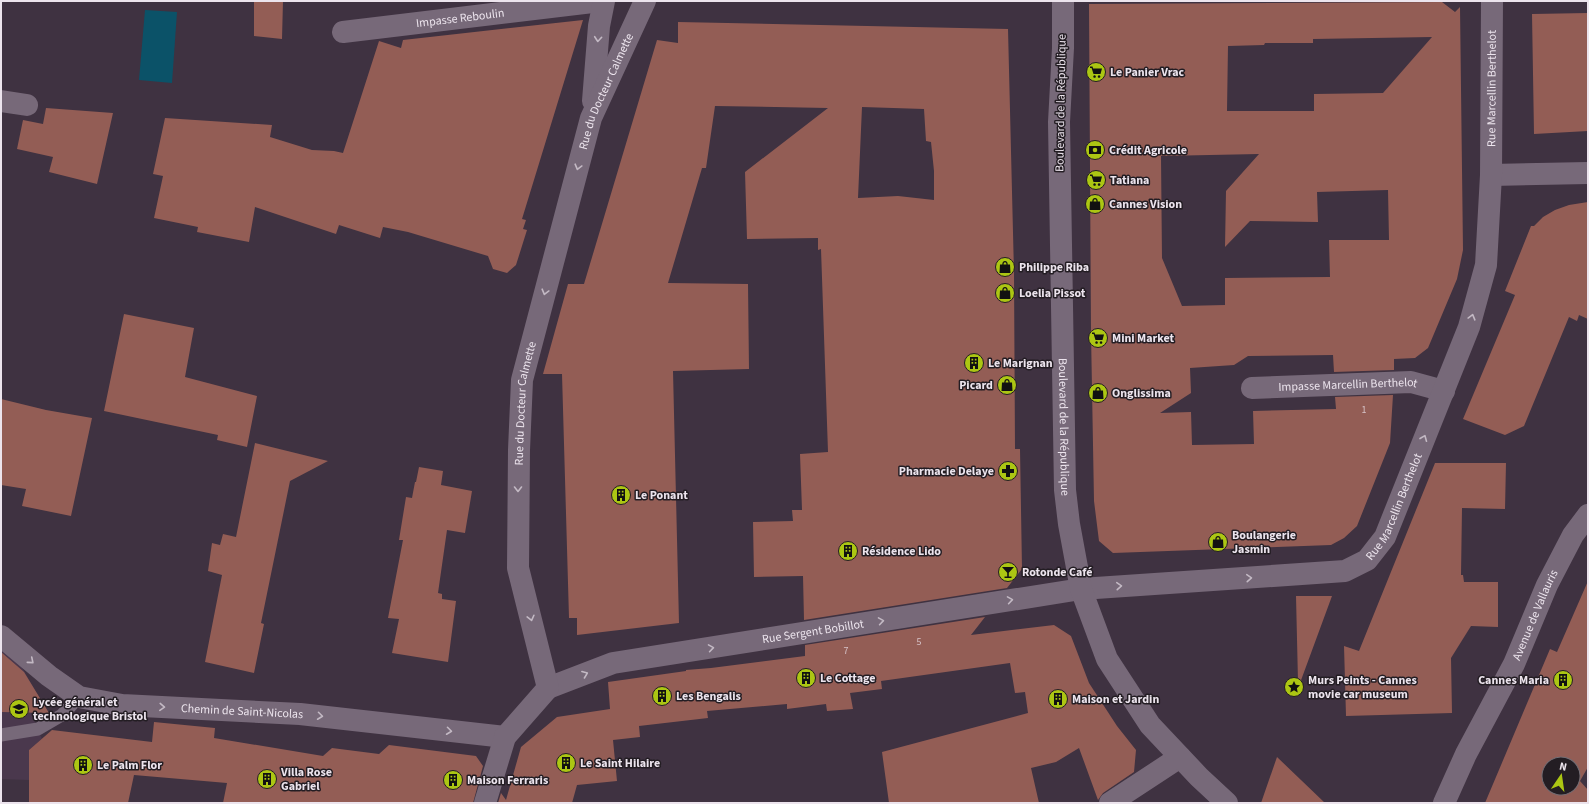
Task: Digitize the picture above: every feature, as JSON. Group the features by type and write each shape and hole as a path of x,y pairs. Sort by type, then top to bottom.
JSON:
{"street":[{"name":"Impasse Reboulin","path":"343,32 601,1"},
{"path":"591,118 599,26 604,1"},
{"name":"Rue du Docteur Calmette","path":"548,688 518,568 519,450 522,380 591,118 645,1"},
{"name":"Boulevard de la République","path":"1063,1 1063,48 1059,122 1065,490 1080,589 1107,659 1150,725 1199,777 1227,803"},
{"name":"Rue Marcellin Berthelot","path":"1080,589 1345,571 1367,560 1385,536 1469,327 1486,265 1491,175 1492,1"},
{"path":"1,102 27,105"},
{"path":"1491,175 1588,173"},
{"name":"Impasse Marcellin Berthelot","path":"1252,388 1411,382 1444,391"},
{"name":"Avenue de Vallauris","path":"1444,803 1466,754 1514,664 1547,585 1572,535 1588,515"},
{"name":"Rue Sergent Bobillot","path":"548,688 613,663 1080,589"},
{"name":"Chemin de Saint-Nicolas","path":"1,636 49,676 79,697 122,705 300,714 504,738"},
{"path":"485,803 504,738 548,688"},
{"path":"1110,803 1180,757"}],"lane":[{"path":"1,735 38,730 62,715 79,697"}],"shaded area":[{"name":"Lycée général et technologique Bristol","path":"1,643 13,652 43,704 31,713 42,739 29,750 29,780 1,779"}],"water":[{"path":"145,10 177,12 172,83 139,80"}],"building":[{"path":"254,1 283,1 282,39 254,36"},
{"path":"1442,2 1455,12 1460,7 1463,250 1457,279 1428,348 1415,358 1394,359 1394,370 1334,372 1333,355 1248,356 1234,365 1190,368 1191,393 1160,413 1191,412 1192,445 1254,444 1253,411 1336,409 1335,397 1393,395 1390,443 1357,526 1344,538 1331,545 1113,553 1099,541 1094,501 1091,333 1089,4","holes":["1432,37 1383,93 1314,94 1314,111 1227,111 1228,46 1264,45 1265,43 1313,43 1313,39","1259,154 1226,191 1225,247 1250,221 1318,222 1317,192 1388,190 1389,240 1329,240 1330,277 1225,278 1225,305 1182,306 1162,258 1161,156"]},
{"path":"1588,13 1588,131 1534,134 1532,14"},
{"path":"583,20 522,219 526,220 523,229 527,230 516,265 507,273 493,269 488,256 408,232 383,227 380,238 339,225 336,234 255,207 249,242 197,232 198,227 154,218 163,176 153,174 165,118 272,125 270,137 312,150 343,153 379,41 401,48 403,40"},
{"path":"678,22 1008,29 1014,273 1015,449 1020,449 1022,569 1007,588 804,620 803,576 754,577 753,522 793,521 792,510 802,510 800,454 828,452 821,249 818,250 818,238 747,239 745,172 828,108 715,106 706,168 702,168 668,283 748,284 749,369 673,371 679,623 577,635 577,618 569,618 562,374 543,374 568,284 584,284 657,40 678,43","holes":["862,107 924,109 926,141 931,142 934,171 934,200 898,196 858,198"]},
{"path":"46,108 113,113 97,184 49,172 53,157 17,149 23,120 43,124"},
{"path":"1588,202 1588,319 1579,315 1577,321 1569,317 1524,426 1505,435 1463,419 1515,295 1505,291 1531,226 1534,226 1543,217 1555,210 1569,205"},
{"path":"124,314 194,328 185,377 257,396 247,447 217,440 218,435 104,411"},
{"path":"1,399 46,410 92,418 71,516 22,506 26,489 1,485"},
{"path":"255,443 328,461 290,481 261,623 264,624 254,673 205,662 222,575 208,571 212,543 220,545 223,534 236,537"},
{"path":"1435,463 1506,463 1505,509 1462,508 1461,575 1463,575 1464,582 1498,582 1498,627 1471,626 1451,658 1452,713 1346,716 1344,646 1359,651"},
{"path":"419,467 443,471 441,485 472,491 465,533 447,530 438,593 442,594 442,599 456,601 448,662 392,653 399,619 388,618 403,540 399,540 406,497 412,498"},
{"name":"Cannes Maria","path":"1588,581 1588,767 1581,779 1581,756 1541,756 1541,796 1581,796 1581,782 1588,790 1588,803 1485,803 1550,649 1557,652"},
{"path":"1296,596 1332,596 1300,683 1298,682"},
{"path":"985,617 971,635 1054,625 1071,636 1089,683 1117,726 1136,750 1134,772 1103,793 1098,800 1079,748 1056,762 1031,768 1039,803 889,803 882,752 1028,713 1025,692 1015,693 1010,663 881,681 882,689 850,693 853,709 827,711 826,704 787,709 787,704 707,711 708,718 639,726 640,737 613,740 617,781 577,785 572,803 498,803 501,793 506,800 521,747 557,717 610,709 608,682 686,670 805,656 805,645"},
{"path":"1,652 24,672 49,713 1,712"},
{"path":"154,722 215,728 214,738 323,756 332,748 379,754 389,745 476,756 483,766 473,803 223,803 227,783 134,775 128,803 29,803 29,750 52,730 152,742"},
{"path":"1277,757 1325,803 1261,803"}],"place":[{"name":"Le Panier Vrac","path":"1096,72"},
{"name":"Crédit Agricole","path":"1095,150"},
{"name":"Tatiana","path":"1096,180"},
{"name":"Cannes Vision","path":"1095,204"},
{"name":"Philippe Riba","path":"1005,267"},
{"name":"Loelia Pissot","path":"1005,293"},
{"name":"Mini Market","path":"1098,338"},
{"name":"Le Marignan","path":"974,363"},
{"name":"Picard","path":"1007,385"},
{"name":"Onglissima","path":"1098,393"},
{"name":"Pharmacie Delaye","path":"1008,471"},
{"name":"Le Ponant","path":"621,495"},
{"name":"Boulangerie Jasmin","path":"1218,542"},
{"name":"Résidence Lido","path":"848,551"},
{"name":"Rotonde Café","path":"1008,572"},
{"name":"Le Cottage","path":"806,678"},
{"name":"Cannes Maria","path":"1563,680"},
{"name":"Murs Peints - Cannes movie car museum","path":"1294,687"},
{"name":"Les Bengalis","path":"662,696"},
{"name":"Maison et Jardin","path":"1058,699"},
{"name":"Lycée général et technologique Bristol","path":"19,709"},
{"name":"Le Saint Hilaire","path":"566,763"},
{"name":"Le Palm Flor","path":"83,765"},
{"name":"Villa Rose Gabriel","path":"267,779"},
{"name":"Maison Ferraris","path":"453,780"}]}
